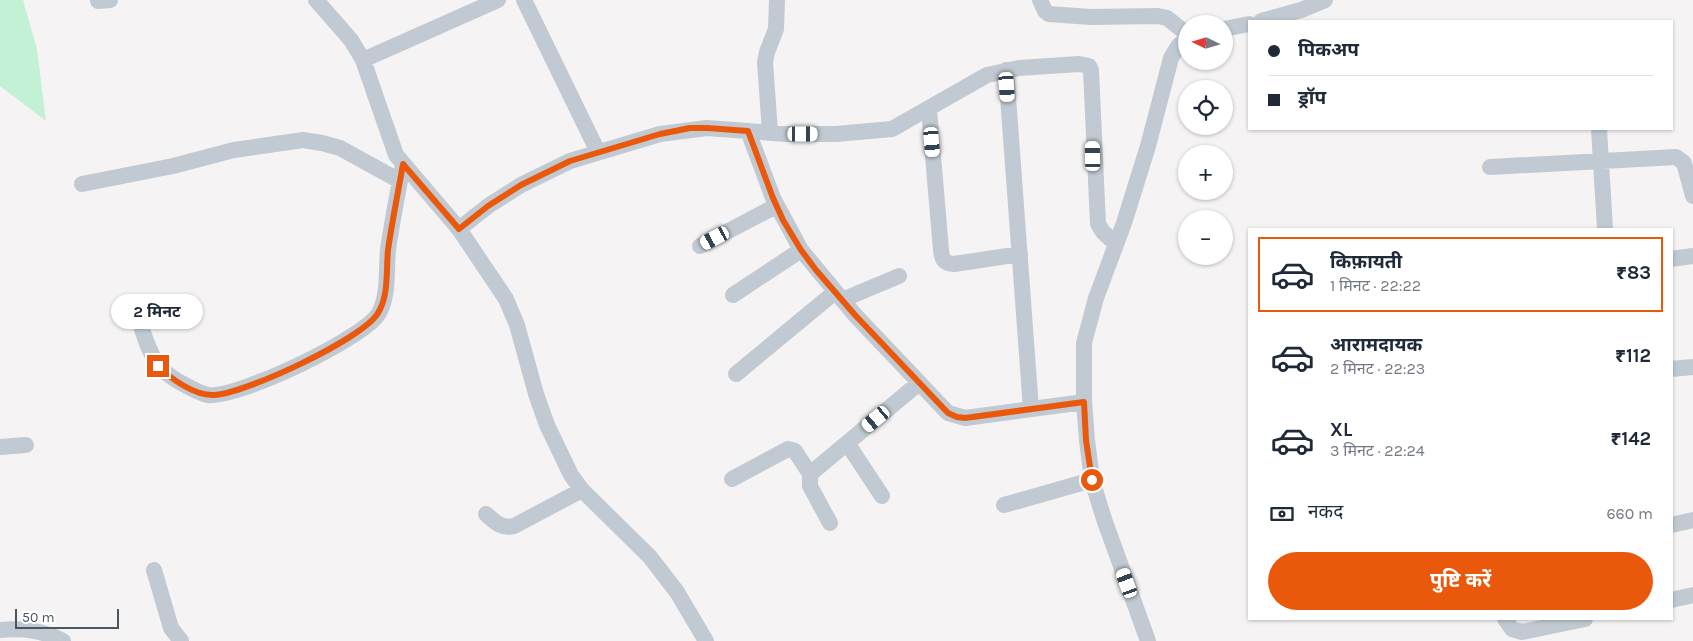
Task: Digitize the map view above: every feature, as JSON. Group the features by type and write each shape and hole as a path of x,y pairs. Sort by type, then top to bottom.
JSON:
{"street":[{"path":"316,0 351,40 363,60 396,154 459,229 506,299 517,325 536,394 562,459 582,490 650,557 677,592 706,641"},
{"path":"363,60 498,0"},
{"path":"524,0 598,152"},
{"path":"770,132 765,62 776,28 777,0"},
{"path":"1040,0 1045,11 1049,14 1090,17 1158,16 1167,18 1178,27"},
{"path":"1265,20 1302,10 1325,0"},
{"path":"1233,27 1248,24"},
{"path":"1148,641 1092,480 1086,440 1084,343 1089,320 1148,146 1171,58 1178,47"},
{"path":"459,229 488,206 521,185 570,161 660,134 690,128 836,134 876,132 892,129 987,76 1006,70 1079,64 1088,66 1091,79 1096,214 1098,224 1103,232 1116,244"},
{"path":"1006,70 1031,409"},
{"path":"929,109 940,250 943,260 947,264 954,264 1020,254"},
{"path":"1599,130 1605,228"},
{"path":"748,131 776,206 801,250 839,296 948,413 957,417 1084,402"},
{"path":"82,184 173,166 234,150 303,140 340,148 400,181"},
{"path":"1490,167 1676,157 1684,163 1693,196"},
{"path":"141,326 158,366 176,380 206,394 215,395 234,390 304,363 337,346 371,323 384,299 388,249 403,164"},
{"path":"700,246 776,206"},
{"path":"733,295 801,250"},
{"path":"1673,259 1693,256"},
{"path":"736,374 839,296 900,276"},
{"path":"1673,369 1693,367"},
{"path":"810,474 919,383"},
{"path":"847,443 882,496"},
{"path":"0,447 26,445"},
{"path":"732,479 788,449 795,451 810,474 810,486 830,523"},
{"path":"1004,505 1092,480"},
{"path":"486,514 501,526 514,526 582,490"},
{"path":"1673,525 1693,520"},
{"path":"154,570 171,628 181,641"},
{"path":"1673,600 1693,595"},
{"path":"1506,620 1512,628 1522,632 1580,620"},
{"path":"0,630 18,628 38,630 63,641"}],"green space":[{"path":"0,0 23,0 37,49 46,121 0,86"}],"route":[{"path":"158,366 166,374 192,389 206,394 225,393 304,363 337,346 371,323 379,313 384,299 388,249 403,164 459,229 488,206 521,185 570,161 660,134 690,128 748,131 773,198 783,220 801,250 855,315 928,393 948,413 965,418 1084,402 1086,440 1092,480"}]}
